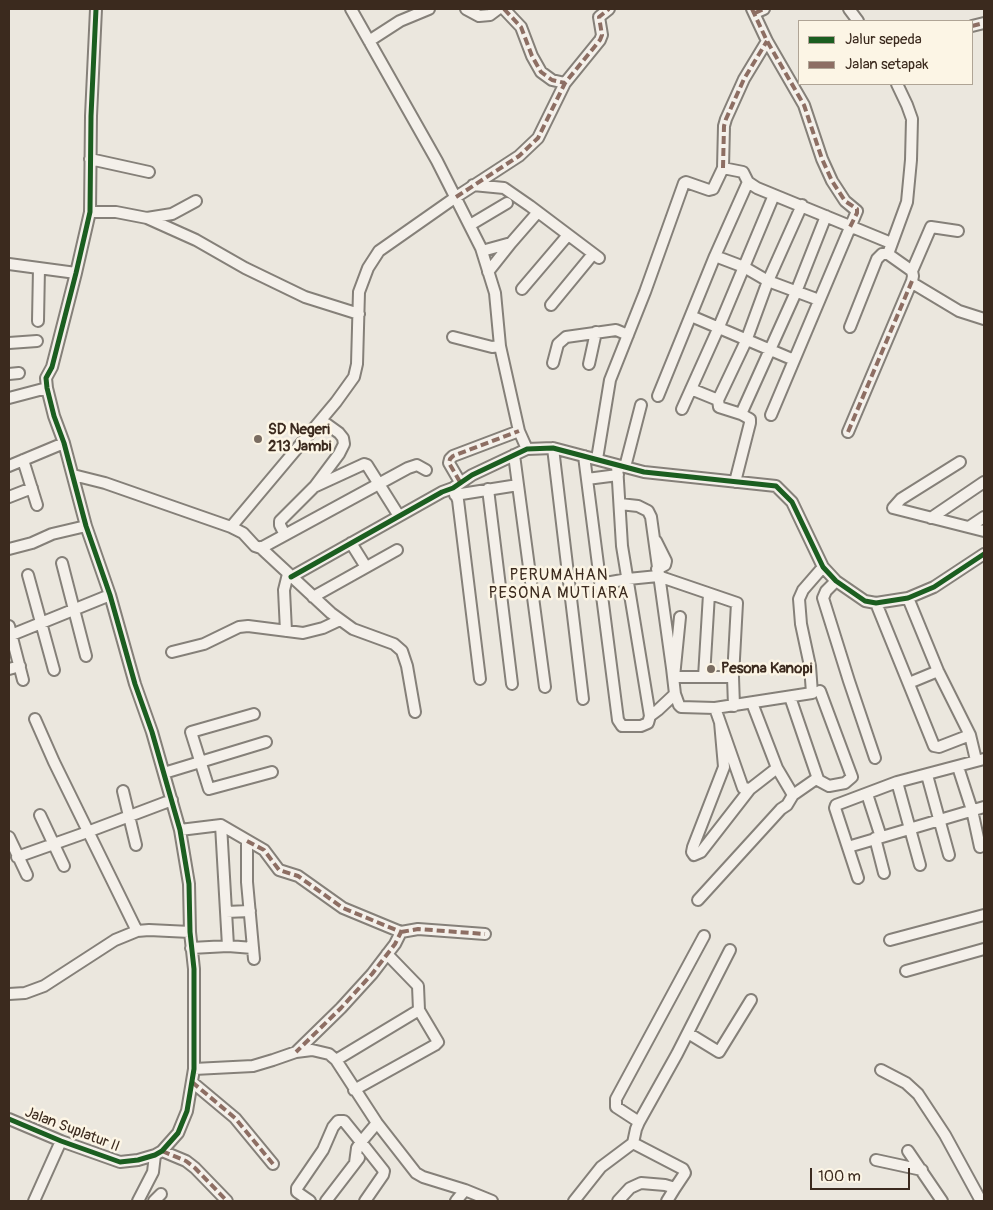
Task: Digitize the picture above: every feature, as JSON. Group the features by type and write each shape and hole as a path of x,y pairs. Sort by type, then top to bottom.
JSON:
{"street":[{"path":"96,9 90,159 90,212 52,367 46,378 46,388 64,443 86,526 110,595 180,830 189,884 190,932 194,969 194,1069 187,1111 178,1133 158,1153 153,1172 138,1201"},
{"path":"351,9 405,102 456,197 482,251 495,293 500,346 519,431 527,449"},
{"path":"369,41 400,21 429,9"},
{"path":"466,9 475,14 485,16 498,9"},
{"path":"504,9 521,27 541,72 552,80 565,83"},
{"path":"231,527 321,420 354,377 357,364 359,292 368,268 379,251 456,197 520,156 538,138 565,83 600,40 602,35 599,17 609,9"},
{"path":"849,9 857,20"},
{"path":"757,10 767,41 804,105 822,159 832,181 845,201 857,209 857,213 771,415"},
{"path":"597,459 610,380 683,185 686,182 706,190 713,189 723,168 724,126 726,119 744,79 767,41"},
{"path":"888,254 907,202 911,160 912,119 897,85"},
{"path":"90,159 149,172"},
{"path":"723,168 743,172 748,182 774,195 891,243"},
{"path":"658,396 715,256 748,182"},
{"path":"474,185 504,188 596,256 551,305"},
{"path":"682,408 718,329 774,195"},
{"path":"147,218 172,214 196,201"},
{"path":"470,225 507,203"},
{"path":"735,482 750,419 719,407 718,400 746,340 768,281 802,205"},
{"path":"90,212 116,212 147,218 196,240 245,268 305,297 359,314"},
{"path":"488,272 538,212"},
{"path":"741,414 796,292 826,216"},
{"path":"848,432 931,227 958,231"},
{"path":"522,288 568,235"},
{"path":"482,251 511,243"},
{"path":"850,327 877,259 882,254 888,254 950,307 984,319"},
{"path":"715,256 744,267 768,281 819,300"},
{"path":"9,264 76,273"},
{"path":"38,321 39,268"},
{"path":"691,316 794,360"},
{"path":"553,363 558,344 566,337 616,330 628,335"},
{"path":"589,364 596,332"},
{"path":"452,337 492,347 500,346"},
{"path":"9,343 37,341"},
{"path":"9,398 46,388"},
{"path":"691,389 718,400"},
{"path":"584,456 619,724 622,726 645,725 650,720 650,716 622,546 620,504 620,469 641,405"},
{"path":"284,535 280,522 314,487 339,454 344,444 343,438 339,433 321,420"},
{"path":"480,679 456,488 449,464 453,456 519,431"},
{"path":"9,466 64,443"},
{"path":"553,448 583,699"},
{"path":"286,631 284,590 289,576 442,492 456,488 527,449 553,448 597,459 620,469 776,486 792,502 823,567 836,581 865,601 876,603 908,598 934,588 984,554"},
{"path":"514,455 545,688"},
{"path":"23,460 37,505"},
{"path":"960,462 901,499 893,508 984,531"},
{"path":"314,487 364,464 367,465 399,516"},
{"path":"261,548 417,465 426,470"},
{"path":"587,479 620,469"},
{"path":"73,475 105,482 231,527 242,533 340,620 354,629 394,644 402,651 407,666 415,712"},
{"path":"931,518 984,482"},
{"path":"456,488 488,489 518,484"},
{"path":"9,497 32,488"},
{"path":"488,489 512,684"},
{"path":"600,584 658,572 665,566 666,561 653,536 651,517 648,511 638,506 620,504"},
{"path":"969,527 984,517"},
{"path":"9,549 32,543 52,534 86,526"},
{"path":"351,543 366,567"},
{"path":"313,597 397,550"},
{"path":"62,563 86,656"},
{"path":"790,697 818,779 829,786 845,783 852,777 816,692 801,624 799,598 803,590 823,567"},
{"path":"658,572 738,604 733,677 734,706"},
{"path":"658,572 675,694 681,707 715,708 734,706 816,692"},
{"path":"28,576 54,670"},
{"path":"836,581 826,591 824,598 875,758"},
{"path":"704,677 709,594"},
{"path":"23,680 10,633 42,623 110,595"},
{"path":"858,878 835,808 836,805 897,782 958,767 980,759 970,734 938,670 908,598"},
{"path":"876,603 909,683 923,723 934,746 939,747 970,734"},
{"path":"664,612 685,618 674,677"},
{"path":"172,652 204,644 239,627 248,626 303,633 323,628 340,620"},
{"path":"9,669 20,666"},
{"path":"909,683 938,670"},
{"path":"674,677 733,677"},
{"path":"650,716 675,694"},
{"path":"752,703 777,768 793,796"},
{"path":"715,708 741,785 746,790 750,790"},
{"path":"254,714 191,732 209,789 272,772"},
{"path":"35,719 54,762 138,931"},
{"path":"720,722 724,767 693,847 692,852 694,855 700,852 750,790 777,768"},
{"path":"164,773 266,742"},
{"path":"958,767 972,810 980,847"},
{"path":"927,775 949,856"},
{"path":"698,900 781,809 787,805 793,796 818,779"},
{"path":"897,782 920,865"},
{"path":"123,791 136,845"},
{"path":"867,794 884,873"},
{"path":"16,855 172,800"},
{"path":"848,847 984,807"},
{"path":"40,815 64,866"},
{"path":"180,830 221,825 264,850 279,870 298,876 343,908 401,932 418,929 485,934"},
{"path":"221,825 228,946"},
{"path":"9,837 27,875"},
{"path":"247,841 247,882 254,959"},
{"path":"226,912 250,911"},
{"path":"890,940 984,915"},
{"path":"9,994 25,993 44,986 115,940 138,931 190,932"},
{"path":"296,1052 341,1008 395,944 401,932"},
{"path":"639,1122 616,1107 616,1100 704,936"},
{"path":"192,948 228,946 253,948"},
{"path":"906,970 984,949"},
{"path":"574,1201 601,1167 633,1143 639,1122 688,1033 730,950"},
{"path":"354,1090 437,1044 437,1040 419,1010 418,986 387,954"},
{"path":"688,1033 719,1052 751,1000"},
{"path":"336,1060 419,1010"},
{"path":"194,1069 253,1066 296,1052 312,1050 328,1054 336,1060 377,1124 416,1173 492,1201"},
{"path":"881,1070 906,1083 918,1094 945,1135 981,1201"},
{"path":"192,1082 235,1118 273,1164"},
{"name":"Jalan Suplatur II","path":"9,1119 61,1141 120,1162 138,1160 158,1153"},
{"path":"310,1201 297,1192 297,1188 323,1150 335,1123 341,1120 384,1171 365,1201"},
{"path":"326,1201 355,1162 357,1148 364,1145 377,1124"},
{"path":"34,1201 61,1141"},
{"path":"633,1143 683,1170 685,1174 667,1201"},
{"path":"908,1150 942,1201"},
{"path":"158,1153 186,1161 227,1201"},
{"path":"876,1160 922,1170"},
{"path":"618,1201 630,1188 641,1183 666,1185 675,1188"},
{"path":"456,1201 465,1190"}],"marked path":[{"path":"504,9 521,27 532,56 541,72 552,80 565,83"},
{"path":"456,197 519,156 538,138 565,83 600,40 602,35 599,17 609,9"},
{"path":"752,9 767,41 804,105 822,159 832,181 845,201 857,209 850,227"},
{"path":"755,13 764,9"},
{"path":"973,26 984,23"},
{"path":"723,168 724,126 726,119 744,79 767,41"},
{"path":"848,432 912,281"},
{"path":"460,482 449,463 453,456 519,431"},
{"path":"247,841 264,850 279,870 298,876 343,908 401,932 395,944 372,974 341,1008 296,1052"},
{"path":"401,932 418,929 485,934"},
{"path":"192,1082 235,1118 273,1164"},
{"path":"162,1151 186,1161 227,1201"}],"cycle path":[{"path":"9,1119 61,1141 120,1162 138,1160 162,1151 178,1133 187,1111 194,1069 194,969 190,932 189,884 180,830 110,595 86,526 64,443 54,416 46,378 52,367 90,212 91,116 96,9"},
{"path":"291,577 442,492 453,488 472,475 527,449 553,448 644,472 776,486 792,502 823,567 836,581 865,601 876,603 908,598 934,587 984,554"}],"place":[{"name":"SD Negeri 213 Jambi","path":"258,439"},
{"name":"Pesona Kanopi","path":"711,669"}],"district":[{"name":"PERUMAHAN PESONA MUTIARA","path":"559,585"}]}
